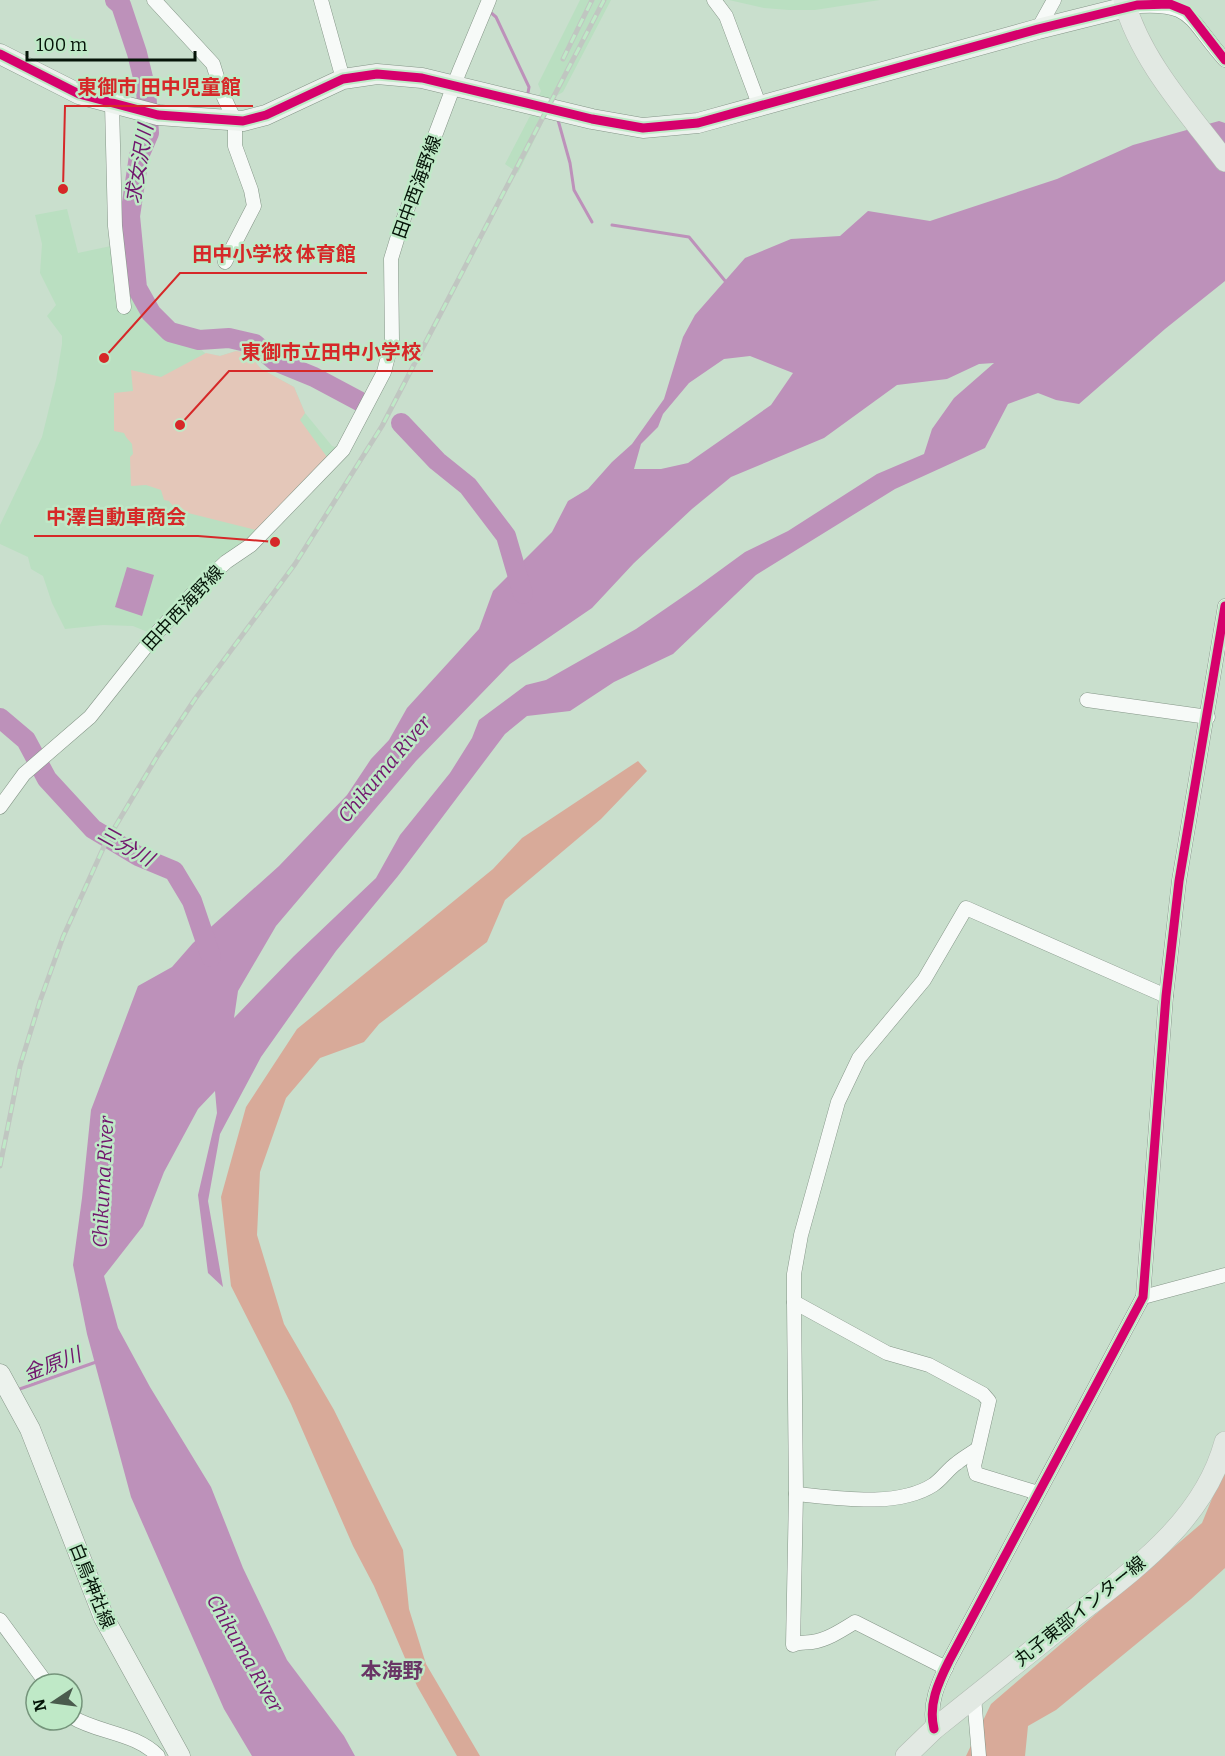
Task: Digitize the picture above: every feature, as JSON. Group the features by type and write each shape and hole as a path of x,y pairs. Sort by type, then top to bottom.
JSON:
{"main road":[{"path":"1125,4 1146,51 1225,161"},
{"name":"丸子東部インター線","path":"906,1756 934,1729 1117,1582 1172,1534 1210,1482 1225,1442"}],"street":[{"path":"154,0 213,64 222,93 235,121 235,146 254,206 225,262"},
{"path":"321,0 343,79"},
{"name":"田中西海野線","path":"0,807 24,774 90,717 154,635 198,588 226,562 251,545 343,450 384,372 392,341 391,259 402,223 489,0"},
{"path":"714,0 726,16 760,107"},
{"path":"1038,29 1054,0"},
{"path":"0,54 79,94 158,115 243,121 267,115 343,79 377,74 422,78 592,119 643,128 698,123 1125,4 1170,4 1187,11 1225,60"},
{"path":"112,104 115,226 124,307"},
{"path":"934,1729 930,1716 932,1701 946,1668 1143,1297 1166,996 1179,880 1225,606"},
{"path":"1087,700 1208,717"},
{"path":"946,1668 855,1622 830,1636 793,1645 796,1494 794,1274 801,1235 838,1102 859,1058 924,980 966,908 1166,996"},
{"path":"1143,1297 1225,1275"},
{"path":"795,1302 887,1353 929,1365 983,1394 989,1401 976,1450 974,1466 976,1474 1038,1493"},
{"name":"白鳥神社線","path":"0,1374 30,1429 104,1618 180,1756"},
{"path":"796,1494 859,1500 884,1499 922,1491 934,1484 957,1462 976,1450"},
{"path":"0,1620 38,1672"},
{"path":"974,1696 980,1756"},
{"path":"84,1724 147,1745 158,1756"}],"shaded area":[{"path":"580,0 611,0 563,92 556,96 518,173 505,164 541,91 538,84"},
{"path":"729,0 880,0 815,10 789,10 764,8"},
{"path":"67,209 78,253 125,243 130,289 142,314 161,332 196,345 206,354 220,356 236,351 248,353 261,369 294,387 305,413 332,446 343,450 155,635 133,626 103,625 65,629 52,603 43,576 31,569 28,557 0,544 0,525 42,437 62,344 62,336 47,316 56,305 40,273 42,244 35,215"},
{"path":"236,351 248,353 261,369 294,387 305,413 300,420 327,457 256,530 176,510 169,501 164,500 161,490 146,485 131,486 132,444 124,433 114,431 114,393 133,391 131,370 161,377 206,353 220,356"},
{"path":"638,761 647,771 601,819 505,900 487,942 379,1024 364,1042 320,1058 286,1098 260,1172 257,1235 284,1324 334,1410 403,1550 409,1609 426,1664 480,1756 457,1756 417,1686 291,1404 231,1286 221,1197 246,1107 297,1029 493,869 522,838"},
{"path":"1225,1467 1225,1568 1191,1599 1056,1710 1028,1726 1025,1756 966,1756 991,1704 1202,1523"}],"water":[{"name":"Chikuma River","path":"1219,121 1225,123 1225,281 1165,329 1079,404 1056,400 1038,393 1008,404 985,448 895,489 756,575 673,654 614,682 570,711 527,716 505,734 398,876 336,951 261,1057 220,1134 208,1201 223,1287 208,1273 198,1195 217,1113 215,1091 198,1109 164,1172 143,1226 104,1276 118,1328 150,1387 211,1487 243,1568 287,1660 344,1736 355,1756 252,1756 224,1709 131,1497 87,1334 73,1265 91,1110 138,986 172,967 193,943 279,866 347,795 371,759 389,740 407,708 479,629 493,591 552,532 568,501 588,489 632,444 664,399 683,337 695,315 745,258 791,239 840,236 868,211 930,221 1057,179 1133,145","holes":["750,356 793,373 771,405 688,463 661,469 634,469 641,444 658,427 663,414 689,383 724,359","994,363 954,398 932,429 924,454 877,474 788,531 745,552 636,629 546,680 526,685 479,720 472,738 450,773 400,835 376,878 294,956 234,1018 238,991 276,926 416,761 510,664 592,608 634,563 692,509 731,477 824,438 897,385 947,379 979,364"]},
{"path":"127,567 154,575 142,616 115,607"}],"waterway":[{"name":"求女沢川","path":"115,0 121,5 137,53 146,90 149,133 139,156 130,216 137,288 151,313 170,332 199,340 229,338 255,344 275,361 314,377 359,401"},
{"path":"489,11 496,17 529,87 528,93"},
{"path":"558,120 570,163 574,190 592,222"},
{"path":"612,225 689,237 726,282"},
{"name":"求女沢川","path":"401,423 437,461 468,486 506,536 523,594"},
{"name":"三分川","path":"0,718 26,740 47,779 93,829 138,856 174,871 192,901 211,957"},
{"name":"金原川","path":"17,1390 99,1361"}],"railway":[{"path":"563,59 592,0"},
{"path":"0,1166 20,1066 40,1001 63,937 106,842 158,755 195,699 295,564 382,426 604,0"}],"cycle path":[{"path":"0,54 79,94 158,115 243,121 266,115 343,79 377,74 422,78 592,119 643,128 698,123 1038,29 1137,5 1170,4 1187,11 1225,60"},
{"path":"934,1729 933,1703 945,1669 1143,1297 1166,996 1179,881 1225,606"}],"place":[{"name":"東御市 田中児童館","path":"63,189"},
{"name":"田中小学校 体育館","path":"104,358"},
{"name":"東御市立田中小学校","path":"180,425"},
{"name":"中澤自動車商会","path":"275,542"}],"district":[{"name":"本海野","path":"392,1671"}]}
